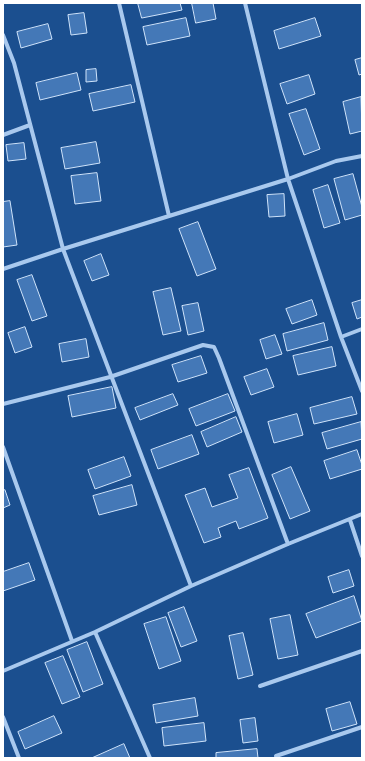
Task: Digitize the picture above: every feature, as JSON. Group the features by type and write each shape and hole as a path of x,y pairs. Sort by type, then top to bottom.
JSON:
{"street":[{"path":"119,3 169,216"},
{"path":"245,3 288,179 341,337 362,391"},
{"path":"3,35 14,64 63,249 190,586"},
{"path":"3,135 30,125"},
{"path":"3,269 288,179 336,161 362,156"},
{"path":"341,337 362,330"},
{"path":"3,404 110,377 203,345 214,347 288,544"},
{"path":"3,447 72,641"},
{"path":"3,671 95,632 190,586 362,514"},
{"path":"350,520 362,556"},
{"path":"95,632 150,758"},
{"path":"260,686 362,651"},
{"path":"3,717 19,758"},
{"path":"276,756 362,727"}],"building":[{"path":"138,3 180,3 182,10 142,18"},
{"path":"192,3 213,3 216,19 196,23"},
{"path":"84,13 87,33 71,35 68,15"},
{"path":"186,18 190,36 147,45 143,27"},
{"path":"315,18 321,36 279,49 274,31"},
{"path":"48,24 52,39 21,48 17,32"},
{"path":"362,58 362,74 359,75 355,60"},
{"path":"96,69 97,81 86,82 86,70"},
{"path":"77,73 81,90 40,100 36,83"},
{"path":"309,75 315,94 287,104 280,84"},
{"path":"131,85 135,102 93,111 89,94"},
{"path":"361,97 362,131 350,134 343,102"},
{"path":"306,109 320,149 304,155 289,114"},
{"path":"96,142 100,163 65,169 61,148"},
{"path":"24,143 26,159 8,161 6,145"},
{"path":"97,173 101,201 75,204 71,176"},
{"path":"353,174 362,207 362,215 345,220 334,179"},
{"path":"328,185 340,223 324,228 313,190"},
{"path":"284,194 285,216 269,217 267,195"},
{"path":"10,201 17,245 3,247 3,202"},
{"path":"198,222 216,269 197,276 179,229"},
{"path":"101,254 109,275 92,281 84,261"},
{"path":"32,275 47,316 32,321 17,280"},
{"path":"171,288 181,331 163,335 153,292"},
{"path":"312,300 317,315 292,324 286,309"},
{"path":"362,300 362,317 357,319 352,303"},
{"path":"198,303 204,331 188,335 182,306"},
{"path":"324,323 328,340 287,351 283,334"},
{"path":"25,327 32,347 15,353 8,333"},
{"path":"275,335 282,354 266,359 260,340"},
{"path":"86,339 89,357 62,362 59,344"},
{"path":"332,347 336,366 298,375 293,356"},
{"path":"201,356 207,373 178,382 172,365"},
{"path":"267,369 274,387 251,395 244,377"},
{"path":"112,387 116,408 72,417 68,396"},
{"path":"173,394 178,405 140,420 135,408"},
{"path":"228,394 235,411 196,426 189,409"},
{"path":"352,397 357,414 314,424 310,408"},
{"path":"297,414 303,435 274,443 268,422"},
{"path":"236,417 242,432 207,447 201,432"},
{"path":"361,422 362,439 327,449 322,433"},
{"path":"192,435 199,454 158,469 151,450"},
{"path":"357,450 362,469 330,479 324,461"},
{"path":"124,457 131,476 95,489 88,470"},
{"path":"291,467 310,511 290,519 272,475"},
{"path":"249,468 268,518 239,529 236,521 218,528 221,537 204,543 185,495 205,488 212,507 238,498 229,475"},
{"path":"132,485 137,505 99,515 93,496"},
{"path":"5,490 10,505 3,508 3,491"},
{"path":"29,563 35,580 3,591 3,572"},
{"path":"349,570 354,586 333,593 328,577"},
{"path":"354,596 362,621 316,638 306,614"},
{"path":"184,607 197,641 181,647 168,613"},
{"path":"290,615 298,655 278,659 270,619"},
{"path":"166,617 181,661 159,669 144,624"},
{"path":"243,633 253,675 238,679 229,636"},
{"path":"87,642 103,684 83,692 67,650"},
{"path":"63,656 80,697 62,704 45,663"},
{"path":"195,698 198,716 156,723 153,705"},
{"path":"350,702 357,724 332,731 326,709"},
{"path":"54,716 62,733 25,749 18,732"},
{"path":"255,718 258,741 243,743 240,720"},
{"path":"204,723 206,741 164,746 162,728"},
{"path":"124,744 130,758 92,758"},
{"path":"257,749 258,758 216,758 216,753"}]}
